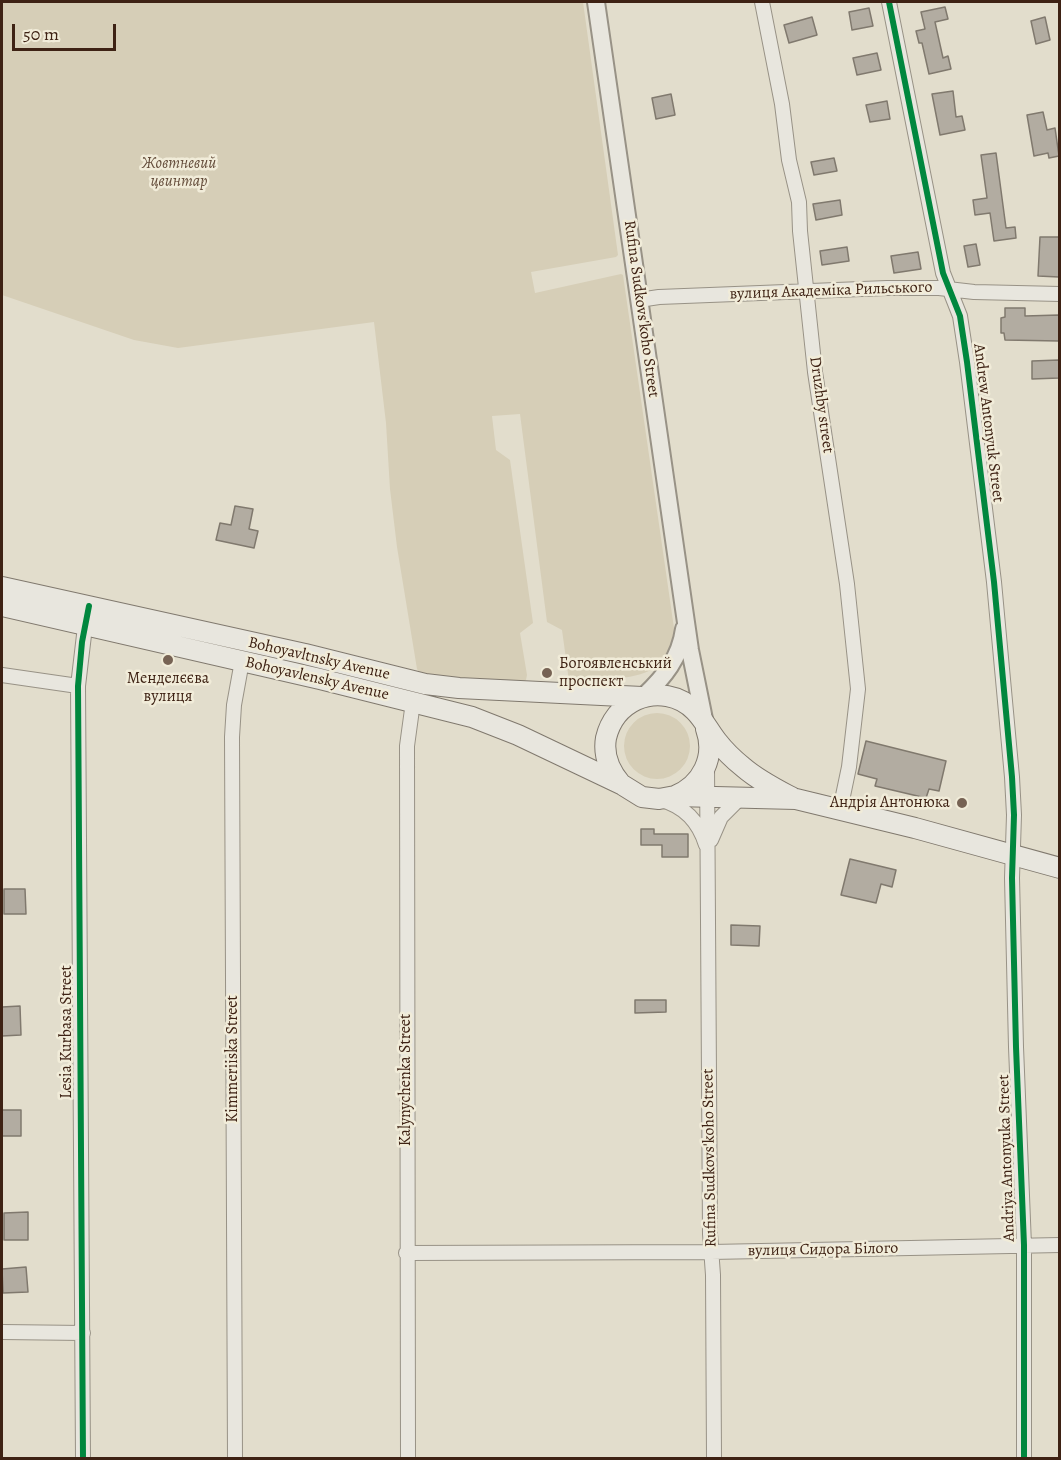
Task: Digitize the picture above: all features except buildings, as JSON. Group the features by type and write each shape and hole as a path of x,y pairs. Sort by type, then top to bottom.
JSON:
{"main road":[{"name":"Bohoyavltnsky Avenue","path":"2,587 425,684 459,688 643,697 667,696 682,701 694,710 731,756 745,769 796,799"},
{"name":"Bohoyavlensky Avenue","path":"2,606 472,717 518,735 621,784"},
{"path":"621,784 610,768 605,749 606,740 612,721 618,713 625,706 643,697"},
{"name":"Rufina Sudkovs'koho Street","path":"706,726 710,744 707,762"},
{"path":"667,798 687,790 698,781 707,762"},
{"name":"Bohoyavltnsky Avenue","path":"621,784 642,797 796,799 1059,868"}],"street":[{"name":"Rufina Sudkovs'koho Street","path":"596,2 685,616 694,674 706,726"},
{"name":"Druzhby street","path":"762,2 782,104 789,160 799,202 815,372 847,584 858,688 849,767 840,810"},
{"name":"Andrew Antonyuk Street","path":"889,2 944,273 960,316 994,582 1012,777 1013,856"},
{"name":"вулиця Академіка Рильського","path":"639,300 659,297 898,288 1059,294"},
{"name":"Lesia Kurbasa Street","path":"83,1458 78,686 89,606"},
{"name":"Rufina Sudkovs'koho Street","path":"643,697 665,675 676,658 684,633 685,616"},
{"name":"Kimmeriiska Street","path":"235,1458 232,737 234,705 242,661"},
{"path":"2,675 78,686"},
{"name":"Kalynychenka Street","path":"408,1458 407,747 413,702"},
{"name":"Rufina Sudkovs'koho Street","path":"707,762 714,1458"},
{"name":"Rufina Sudkovs'koho Street","path":"667,798 694,821 704,837 708,856"},
{"name":"Rufina Sudkovs'koho Street","path":"708,856 714,829 721,817 740,798"},
{"name":"Andriya Antonyuka Street","path":"1013,856 1016,1047 1024,1245 1024,1458"},
{"name":"вулиця Сидора Білого","path":"406,1253 711,1252 1059,1245"},
{"path":"2,1332 83,1333"}],"green space":[{"name":"Жовтневий цвинтар","path":"2,2 583,2 618,255 531,272 535,293 623,275 675,635 666,658 650,670 630,677 569,681 562,630 547,622 520,414 492,416 496,450 510,460 533,623 520,633 526,680 521,683 421,675 417,669 397,547 374,322 178,348 134,340 2,295"},
{"path":"657,713 670,716 680,723 687,733 690,746 687,759 680,769 670,776 657,779 644,776 634,769 627,759 624,746 627,733 634,723 644,716"}],"cycle path":[{"path":"889,2 943,273 960,316 994,582 1014,815 1012,878 1024,1245 1024,1458"},
{"path":"83,1458 78,686 82,642 89,606"}],"place":[{"name":"Менделєєва вулиця","path":"168,660"},
{"name":"Богоявленський проспект","path":"547,673"},
{"name":"Андрія Антонюка","path":"962,803"}]}
